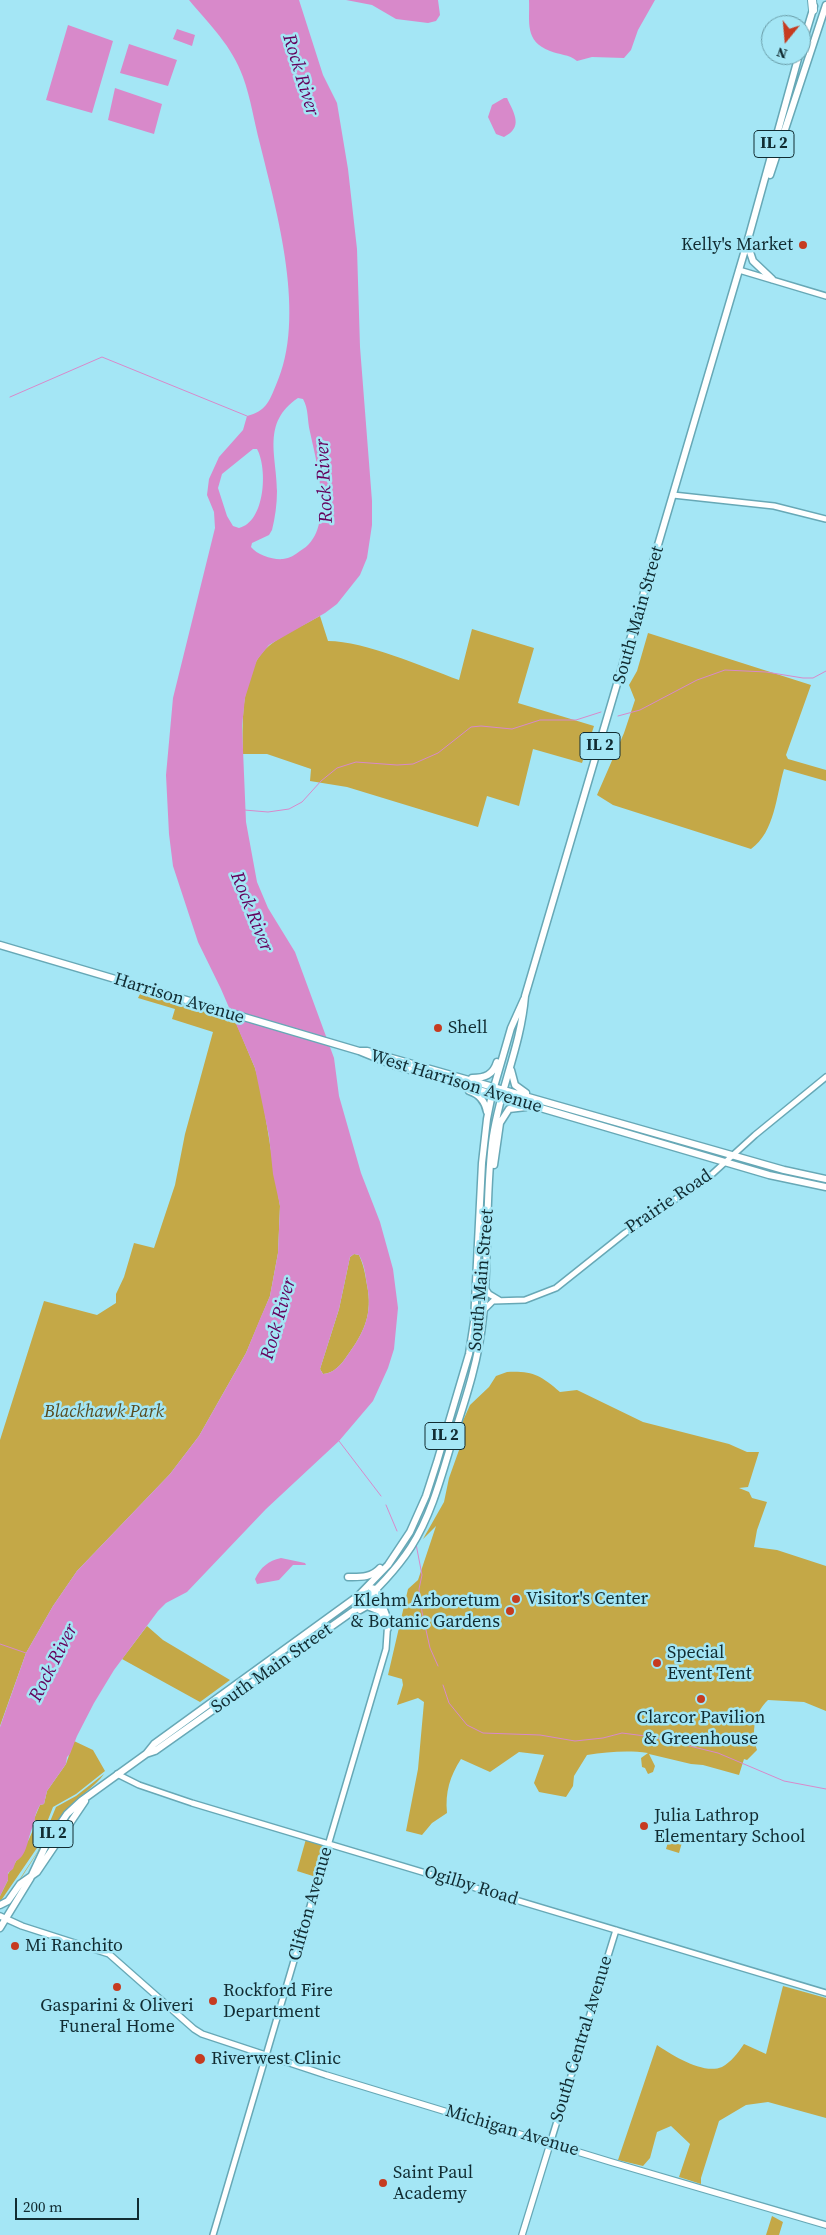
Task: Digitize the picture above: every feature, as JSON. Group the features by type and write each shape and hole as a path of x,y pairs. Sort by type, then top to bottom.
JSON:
{"highway":[{"path":"812,10 814,0"}],"main road":[{"name":"South Main Street","path":"750,233 826,5"},
{"path":"811,15 812,10"},
{"name":"South Main Street","path":"146,1754 154,1744 341,1610 369,1587 410,1532 421,1507 461,1384 472,1338 482,1163 487,1119 494,1086 518,1011 525,996 750,233 796,65"},
{"path":"747,243 753,261 772,279"},
{"name":"Harrison Avenue","path":"0,945 359,1051"},
{"name":"South Main Street","path":"0,1928 3,1917 37,1872 58,1838 88,1797 117,1774 146,1754 155,1751 335,1624 375,1591 413,1545 431,1506 469,1390 481,1332 492,1145 500,1097 523,1020 525,996"},
{"path":"459,1076 476,1078 491,1073 497,1064 508,1026 518,1011"},
{"name":"West Harrison Avenue","path":"359,1051 367,1050 733,1156 826,1179"},
{"name":"West Harrison Avenue","path":"359,1051 365,1055 414,1071 500,1097 788,1180 826,1187"},
{"path":"512,1059 512,1080 522,1091 596,1116"},
{"path":"414,1071 427,1078 474,1093 485,1105 487,1119"},
{"path":"490,1181 495,1162 500,1122 504,1114 509,1109 518,1106 544,1109"},
{"path":"348,1577 365,1577 378,1570 393,1552 421,1507"},
{"path":"335,1624 342,1622 367,1606 380,1611"},
{"path":"0,1906 8,1901 20,1884 30,1879"},
{"name":"Michigan Avenue","path":"3,1917 43,1933 110,1954 199,2032 550,2144 826,2225"},
{"name":"South Central Avenue","path":"522,2235 550,2144"}],"street":[{"path":"738,270 826,296"},
{"path":"673,495 788,509 826,519"},
{"name":"Prairie Road","path":"499,1300 525,1300 556,1288 624,1233 710,1176 755,1135 826,1077"},
{"path":"485,1287 489,1294 499,1300"},
{"path":"483,1310 488,1303 499,1300"},
{"name":"Clifton Avenue","path":"213,2235 386,1649 388,1619 375,1591 369,1587"},
{"name":"Clifton Avenue","path":"375,1591 380,1611 388,1630"},
{"name":"Ogilby Road","path":"117,1774 139,1785 328,1844 826,1993"},
{"name":"South Central Avenue","path":"550,2144 582,2035 616,1930"}],"green space":[{"path":"320,616 328,641 359,645 376,650 459,680 472,629 534,648 518,703 594,726 582,763 533,749 519,806 487,796 478,827 347,787 310,781 311,769 267,754 243,754 243,711 248,680 253,667 260,655 270,645"},
{"path":"648,633 811,685 786,755 788,759 826,770 826,781 784,769 770,823 759,842 751,849 613,805 597,795 624,733 635,700 629,685 637,671"},
{"name":"Blackhawk Park","path":"141,992 218,1016 219,1013 234,1018 255,1068 261,1089 280,1206 278,1253 270,1296 246,1353 199,1436 170,1474 77,1571 53,1606 26,1653 0,1726 0,1440 44,1301 97,1315 116,1303 116,1294 124,1277 134,1243 154,1248 175,1185 185,1134 213,1032 172,1019 175,1009 138,998"},
{"path":"354,1254 359,1255 369,1295 366,1323 353,1348 343,1362 334,1370 323,1374 320,1369 339,1309 350,1257"},
{"path":"507,1372 523,1372 536,1375 560,1392 577,1390 643,1422 729,1444 747,1452 759,1452 748,1487 739,1488 749,1492 752,1498 767,1502 757,1530 754,1547 777,1550 826,1566 826,1711 804,1702 768,1700 763,1705 755,1723 754,1736 757,1750 747,1760 744,1759 739,1775 703,1765 649,1754 655,1766 653,1772 648,1774 645,1768 642,1767 641,1758 648,1753 610,1752 587,1755 574,1776 573,1786 566,1797 539,1792 534,1783 544,1755 519,1752 490,1772 461,1759 449,1784 447,1813 432,1823 422,1835 406,1831 418,1769 424,1702 418,1698 397,1705 403,1685 402,1679 388,1675 408,1589 418,1580 436,1526 423,1539 444,1502 449,1478 463,1439 462,1423 470,1405 489,1387 496,1376"},
{"path":"147,1626 163,1640 230,1680 200,1702 122,1659"},
{"path":"74,1741 93,1750 105,1771 76,1794 53,1807 37,1848 0,1902 0,1896 8,1880 7,1876 29,1839 40,1805 44,1804 47,1791 66,1764"},
{"path":"104,1774 66,1811 10,1894 38,1851 56,1807 76,1796"},
{"path":"671,1832 680,1835 683,1839 679,1853 666,1849"},
{"path":"306,1839 324,1846 316,1877 297,1871"},
{"path":"783,1986 826,1998 826,2118 768,2102 746,2105 719,2121 701,2178 701,2184 679,2177 690,2144 671,2126 657,2132 650,2158 643,2166 618,2160 657,2045 688,2063 714,2069 725,2065 744,2044 766,2054"},
{"path":"772,2216 783,2222 779,2235 766,2235"}],"water":[{"name":"Rock River","path":"189,0 299,0 323,75 337,103 348,169 357,249 360,347 372,501 372,525 367,558 360,575 337,604 325,613 269,645 257,660 245,698 242,726 246,822 257,882 268,908 295,952 334,1058 339,1096 361,1173 380,1222 393,1269 398,1308 394,1349 388,1368 373,1401 339,1441 266,1509 187,1592 166,1603 158,1611 114,1670 77,1736 67,1757 66,1764 47,1791 44,1804 40,1805 36,1814 35,1823 26,1849 16,1861 13,1869 8,1873 8,1880 0,1896 0,1727 26,1653 53,1606 77,1571 170,1474 199,1436 246,1353 270,1296 278,1253 280,1206 273,1174 269,1136 255,1068 221,989 198,942 173,866 169,834 166,775 173,698 215,528 214,512 207,495 209,479 219,457 243,430 247,416 259,411 269,401 285,358 289,328 289,297 281,233 246,85 227,46","holes":["298,398 303,399 307,411 319,479 321,513 318,529 311,542 288,558 275,559 261,555 251,547 252,543 269,535 272,530 277,496 274,453 275,429 279,418 286,408","253,449 257,449 262,469 262,494 254,516 248,524 239,528 233,526 227,516 218,488 222,474","354,1254 359,1255 364,1266 369,1295 366,1323 358,1339 340,1365 327,1374 323,1374 320,1369 339,1309 350,1257"]},
{"path":"346,0 438,0 440,15 436,21 428,23 396,19 372,5"},
{"path":"529,0 655,0 638,30 631,50 624,58 592,57 577,61 571,57 550,51 536,42 530,30"},
{"path":"68,25 113,41 92,113 46,100"},
{"path":"177,29 195,35 192,46 173,39"},
{"path":"129,44 177,60 168,86 120,73"},
{"path":"115,88 162,104 154,134 108,120"},
{"path":"507,98 516,120 514,129 504,137 496,134 488,117 492,105"},
{"path":"281,1558 305,1563 306,1565 293,1565 279,1580 257,1584 255,1579 262,1568 272,1561"}],"waterway":[{"path":"10,397 102,357 247,416"},
{"path":"618,716 640,710 697,680 725,670 766,672 803,678 813,678 826,671"},
{"path":"244,810 268,812 289,809 302,802 321,781 337,768 356,762 397,765 413,764 438,753 471,727 512,729 540,720 576,720 601,712"},
{"path":"339,1441 381,1496"},
{"path":"386,1505 397,1531"},
{"path":"416,1544 422,1575 419,1589 422,1612 430,1648 438,1666"},
{"path":"0,1644 26,1653"},
{"path":"443,1685 449,1703 467,1725 483,1733 540,1735 575,1741 603,1738 622,1733 653,1737 718,1753 784,1781 826,1789"}],"place":[{"name":"Kelly's Market","path":"803,245"},
{"name":"Shell","path":"438,1028"},
{"name":"Visitor's Center","path":"516,1599"},
{"name":"Klehm Arboretum & Botanic Gardens","path":"510,1611"},
{"name":"Special Event Tent","path":"657,1663"},
{"name":"Clarcor Pavilion & Greenhouse","path":"701,1699"},
{"name":"Julia Lathrop Elementary School","path":"644,1826"},
{"name":"Mi Ranchito","path":"15,1946"},
{"name":"Gasparini & Oliveri Funeral Home","path":"117,1987"},
{"name":"Rockford Fire Department","path":"213,2001"},
{"name":"Riverwest Clinic","path":"200,2059"},
{"name":"Saint Paul Academy","path":"383,2183"}]}
